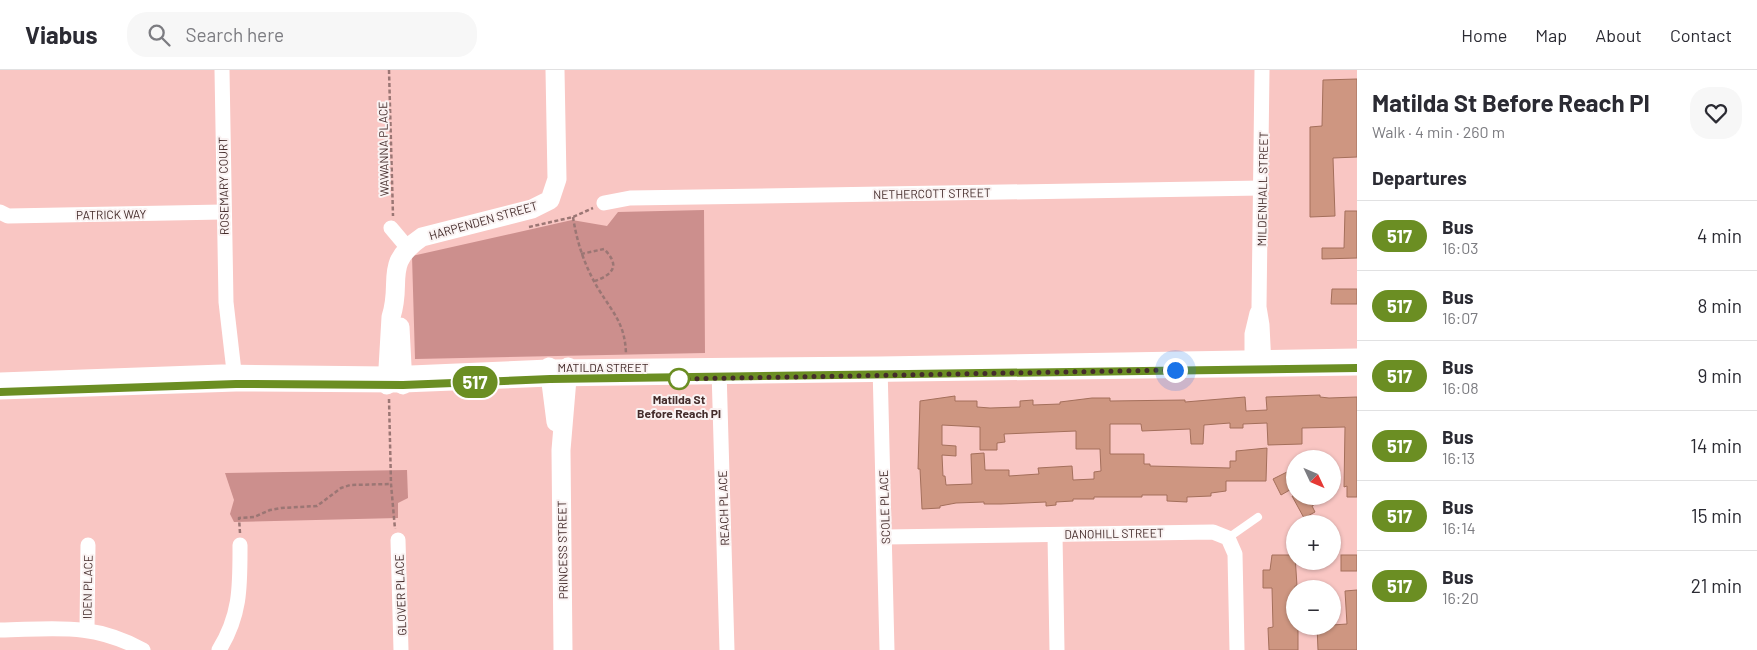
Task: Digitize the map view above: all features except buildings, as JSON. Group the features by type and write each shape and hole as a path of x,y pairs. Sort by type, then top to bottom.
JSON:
{"street":[{"name":"ROSEMARY COURT","path":"222,70 226,302 222,338 229,378"},
{"name":"HARPENDEN STREET","path":"407,247 422,237 532,209 550,200 557,180 555,70"},
{"name":"MILDENHALL STREET","path":"1258,362 1252,334 1259,307 1262,70"},
{"name":"NETHERCOTT STREET","path":"604,203 640,197 1262,188"},
{"name":"PATRICK WAY","path":"0,212 8,216 223,212"},
{"path":"391,228 407,247 399,260 394,278 394,307 391,317 394,381"},
{"name":"MATILDA STREET","path":"0,380 229,378 394,381 559,373 880,370 1258,362 1357,356"},
{"name":"MATILDA STREET","path":"1258,362 1357,368"},
{"name":"SCOLE PLACE","path":"880,370 887,650"},
{"name":"REACH PLACE","path":"719,372 727,650"},
{"name":"PRINCESS STREET","path":"559,373 563,650"},
{"name":"MATILDA STREET","path":"0,392 229,378"},
{"name":"DANOHILL STREET","path":"885,537 1213,532 1228,538"},
{"path":"1055,534 1057,650"},
{"path":"1228,538 1236,554 1237,650"},
{"name":"GLOVER PLACE","path":"398,540 402,650"},
{"name":"IDEN PLACE","path":"86,629 88,545"},
{"path":"219,650 230,631 239,604 240,545"},
{"path":"0,630 86,629 120,638 142,650"}],"lane":[{"path":"1228,538 1258,517"}],"path":[{"name":"WAWANNA PLACE","path":"389,70 393,214 391,228"},
{"path":"525,227 573,217 604,203"},
{"path":"573,217 581,254 624,330 626,358"},
{"path":"581,254 604,248 610,254 614,263 612,271 608,276 595,281"},
{"path":"394,381 391,484 393,521 398,540"},
{"path":"240,545 239,518 254,518 281,508 317,506 341,488 350,485 391,484"}],"shaded area":[{"path":"704,210 705,353 415,359 412,256 572,220 607,226 618,212"},
{"path":"407,470 408,498 398,503 398,518 234,522 230,514 234,500 225,473"}],"bus line":[{"name":"517","path":"0,392 236,384 403,385 550,379 639,380 1264,368 1357,368"}],"place":[{"name":"Matilda St Before Reach Pl","path":"679,379"}],"route":[{"path":"679,379 1175,370"}]}
